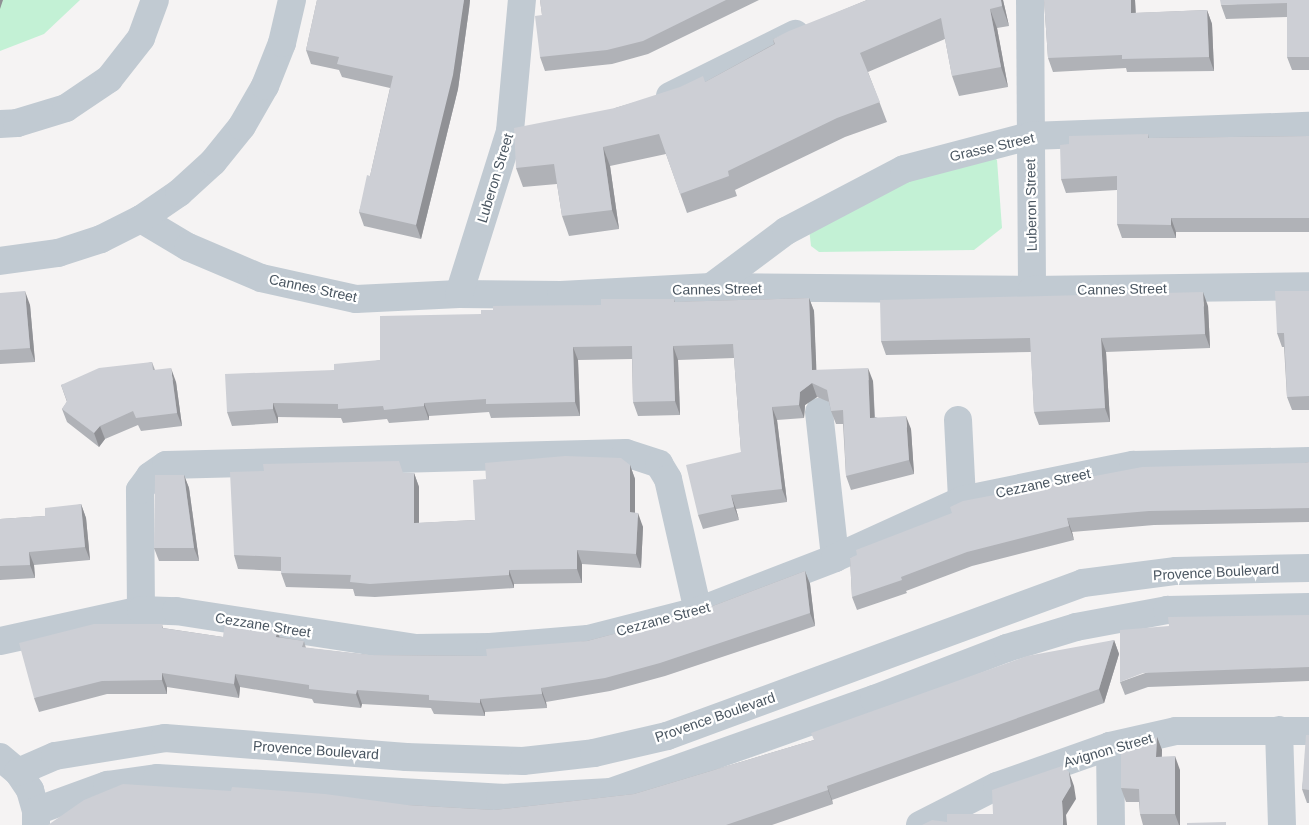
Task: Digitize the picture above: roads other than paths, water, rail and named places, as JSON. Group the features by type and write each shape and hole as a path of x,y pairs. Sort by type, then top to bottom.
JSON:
{"street":[{"path":"0,124 17,123 66,108 110,79 141,38 155,0"},
{"path":"0,261 58,253 101,239 141,219 193,181 213,162 242,126 268,77 282,43 292,0"},
{"name":"Luberon Street","path":"459,294 510,130 522,0"},
{"name":"Luberon Street","path":"1030,0 1032,290"},
{"path":"646,103 682,92 817,25"},
{"name":"Grasse Street","path":"711,288 786,232 904,169 1030,136 1309,126"},
{"path":"510,130 537,127"},
{"name":"Cannes Street","path":"141,219 188,246 261,278 356,299 459,294 560,295 711,288 1032,290 1309,286"},
{"path":"819,412 835,558"},
{"path":"958,420 962,500"},
{"path":"141,610 140,490 150,476 166,465 626,453 659,464 668,479 698,611"},
{"name":"Cezzane Street","path":"0,641 141,610 176,611 416,648 490,647 588,639 698,611 835,558 962,500 1133,465 1309,461"},
{"name":"Provence Boulevard","path":"1309,568 1176,571 1083,583 667,736 594,753 523,761 406,757 165,738 9,765 30,790 36,818 107,785 157,778 500,798 611,792 874,700 1007,648 1076,627 1168,610 1309,607"},
{"name":"Avignon Street","path":"920,825 997,786 1110,746 1176,730 1309,731"},
{"path":"1279,730 1282,825"},
{"path":"1110,746 1111,825"}]}
